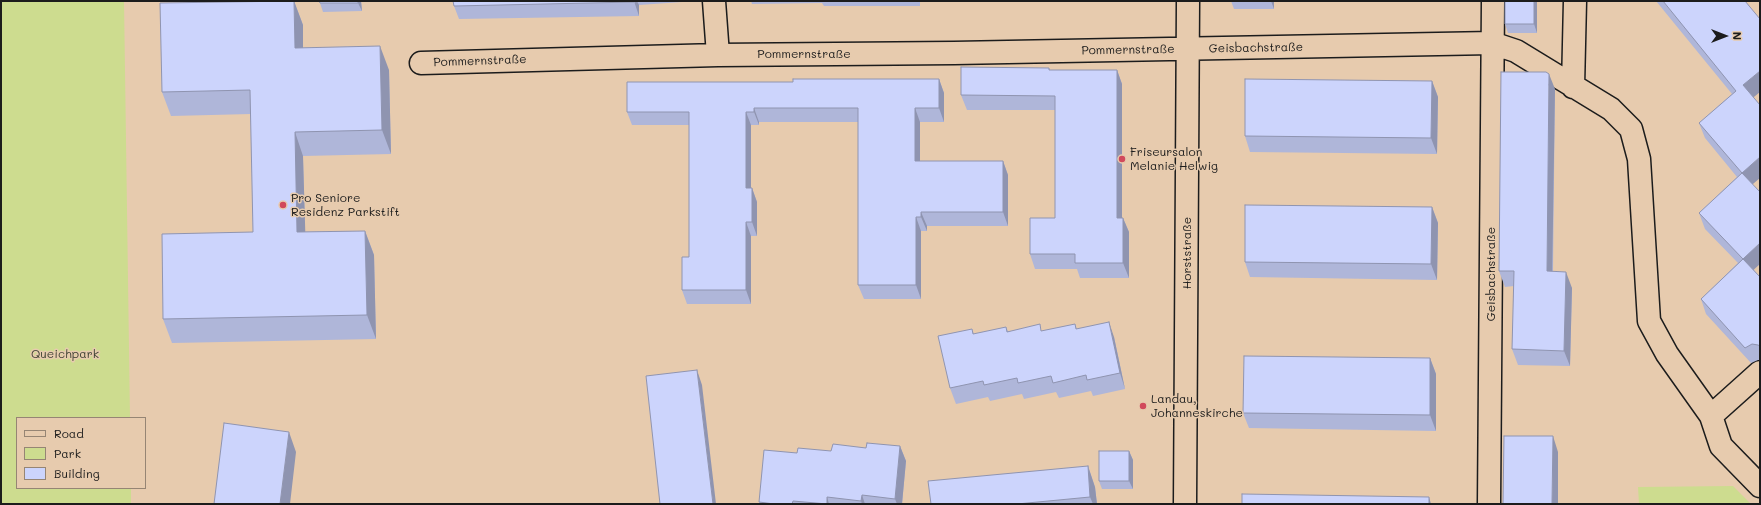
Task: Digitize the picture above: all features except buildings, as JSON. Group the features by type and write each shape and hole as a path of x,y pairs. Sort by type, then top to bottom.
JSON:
{"street":[{"path":"714,1 718,55"},
{"name":"Horststraße","path":"1185,504 1188,1"},
{"name":"Geisbachstraße","path":"1490,504 1493,1"},
{"path":"1573,87 1575,1"},
{"name":"Geisbachstraße","path":"1187,49 1492,43 1516,51 1611,109 1631,129 1640,160 1649,321 1667,354 1711,416 1721,446 1760,486"},
{"name":"Pommernstraße","path":"421,63 718,55 1187,49"},
{"path":"1711,416 1760,372"}],"green space":[{"name":"Queichpark","path":"1,1 124,1 130,417 16,417 16,489 131,489 131,504 1,504"},
{"path":"1733,486 1751,504 1639,504 1638,487"}],"place":[{"name":"Friseursalon Melanie Helwig","path":"1122,159"},
{"name":"Pro Seniore Residenz Parkstift","path":"283,205"},
{"name":"Landau, Johanneskirche","path":"1143,406"}]}
